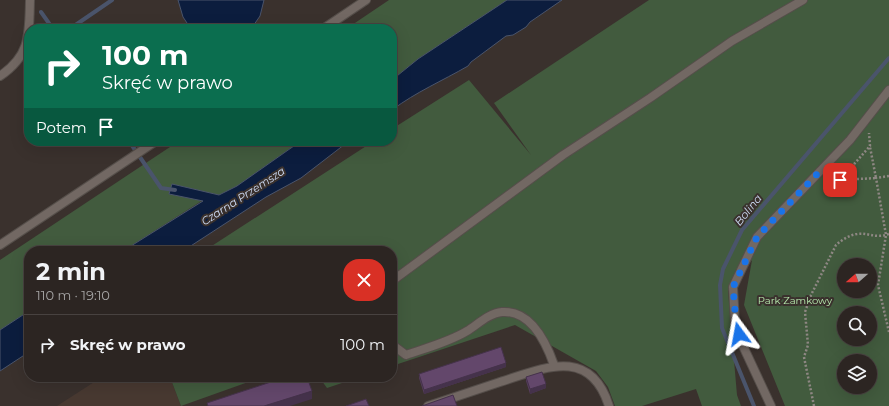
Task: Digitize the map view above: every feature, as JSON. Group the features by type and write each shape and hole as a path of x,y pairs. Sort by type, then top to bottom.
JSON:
{"lane":[{"path":"28,24 30,0"},
{"path":"330,24 366,0"},
{"path":"397,277 563,155 732,42 803,0"},
{"path":"0,76 15,65 21,57 24,49"},
{"path":"771,406 743,346 736,323 733,287 757,237 850,140 889,90"},
{"path":"0,245 148,146"},
{"path":"397,348 406,355 467,331 479,322 502,312 518,315 530,320 554,365"},
{"path":"428,406 554,365 581,370 595,379 604,391 608,406"}],"path":[{"path":"866,118 869,122 870,146 888,235 878,285 889,332"},
{"path":"840,180 870,146"},
{"path":"820,171 840,180 889,176"},
{"path":"814,406 804,357 808,345 805,312 811,295 836,245 844,239 858,234 874,237 888,235"}],"shaded area":[{"path":"94,382 172,382 181,406 57,406"}],"green space":[{"path":"389,0 507,0 418,59 397,76 397,24 353,24"},
{"name":"Park Zamkowy","path":"649,0 889,0 889,406 785,406 744,305 752,260 728,291 737,395 741,406 702,406 696,389 642,406 615,406 608,387 596,371 515,325 397,364 397,246 212,246 366,146 397,146 397,126 469,80 531,155 494,103"},
{"path":"171,146 294,146 237,186 219,195 172,185 169,194 203,200 131,246 24,246 24,314 0,330 0,260"},
{"path":"172,382 248,382 181,406"},
{"path":"323,382 345,382 327,388"}],"water":[{"path":"178,0 264,0 260,16 254,24 188,24 183,17"},
{"path":"507,0 562,0 530,22 526,27 513,35 506,36 471,62 468,66 420,92 397,107 397,76 418,59"},
{"name":"Czarna Przemsza","path":"294,146 343,146 301,178 266,197 191,246 131,246 203,201 169,194 172,184 219,195 237,186"},
{"path":"24,314 24,355 0,371 0,330"}],"building":[{"path":"501,347 506,363 424,390 419,374"},
{"path":"542,372 546,384 530,389 526,377"},
{"path":"271,382 309,382 312,391 264,406 208,406 207,403"},
{"path":"453,395 457,406 422,406"},
{"path":"366,399 369,406 346,406"}],"waterway":[{"path":"77,24 112,0"},
{"path":"41,12 49,24"},
{"name":"Bolina","path":"754,406 722,328 720,285 723,269 742,230 889,58"},
{"path":"132,146 161,188 175,190"}],"route":[{"path":"739,334 736,323 733,287 757,237 820,171 840,180"}]}
